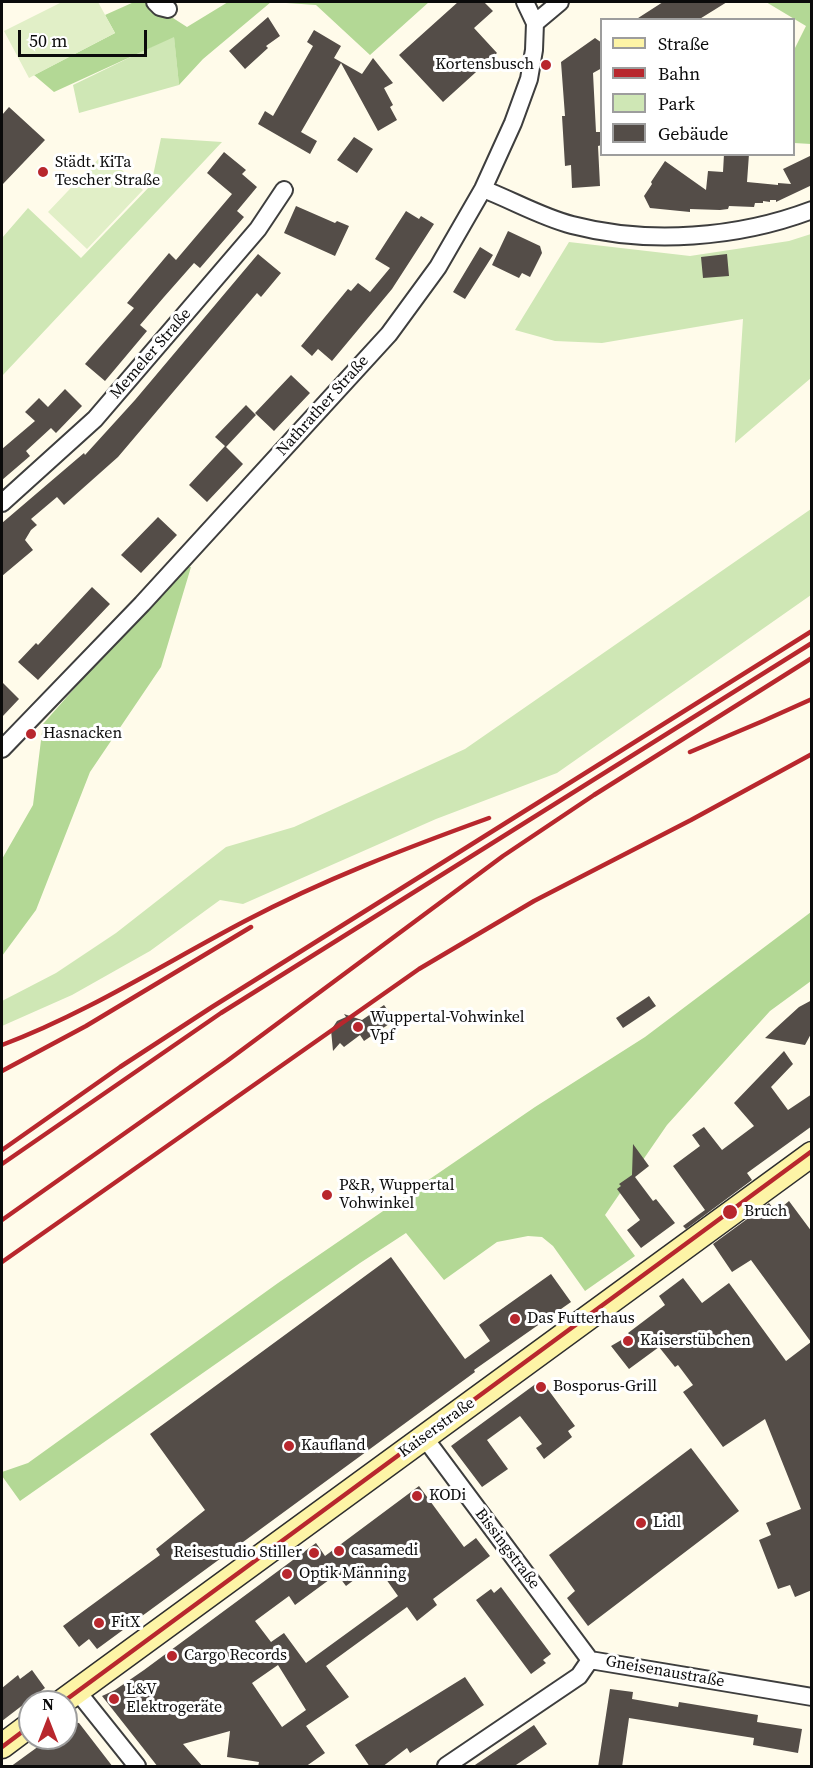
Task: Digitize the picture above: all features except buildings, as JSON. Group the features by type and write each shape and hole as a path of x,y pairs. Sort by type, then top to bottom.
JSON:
{"main road":[{"name":"Kaiserstraße","path":"78,1691 812,1154"},
{"path":"2,1746 18,1734"}],"street":[{"name":"Nathrather Straße","path":"2,749 142,604 389,334 438,267 483,189 513,123 529,79 534,50 535,23 525,2"},
{"path":"535,23 560,2"},
{"path":"483,189 555,220 595,230 627,234 695,235 781,220 812,210"},
{"name":"Memeler Straße","path":"2,503 95,419 258,229 284,190"},
{"name":"Bissingstraße","path":"424,1437 590,1660"},
{"name":"Gneisenaustraße","path":"446,1767 579,1676 590,1660 812,1697"},
{"path":"78,1705 137,1767"}],"green space":[{"path":"62,2 98,2 115,33 29,78 4,31"},
{"path":"134,2 148,2 187,27 228,2 271,2 203,59 179,85 174,37 54,92 34,75 115,33 105,15"},
{"path":"271,2 429,2 370,55 316,5"},
{"path":"766,2 811,2 811,144 795,143 795,48 806,26"},
{"path":"174,36 179,85 79,113 73,85"},
{"path":"161,138 222,142 2,376 2,238 28,208 81,258 151,185"},
{"path":"104,153 143,190 87,249 48,212"},
{"path":"811,234 811,378 735,443 743,319 602,343 555,341 515,330 569,242 690,256 789,241"},
{"path":"811,509 811,595 557,773 436,819 243,904 220,900 150,951 72,995 2,1026 2,1001 56,973 116,933 226,847 294,827 465,749"},
{"path":"183,565 191,567 161,667 90,772 36,910 2,956 2,859 33,805 43,724"},
{"path":"811,912 811,981 770,1011 667,1125 605,1215 635,1256 585,1291 553,1246 542,1237 528,1236 497,1242 444,1280 406,1233 20,1501 2,1476 2,1472 28,1463 278,1283 535,1107 645,1037"}],"railway":[{"path":"2,1150 120,1067 212,1007 812,631"},
{"path":"2,1164 221,1013 812,643"},
{"path":"2,1220 227,1061 503,856 594,795 812,658"},
{"path":"690,752 812,699"},
{"path":"2,1262 419,969 534,901 812,754"},
{"path":"2,1045 95,1003 245,921 304,892 396,853 489,818"},
{"path":"2,1071 86,1026 251,927"},
{"path":"78,1691 812,1151"},
{"path":"2,1747 18,1735"}],"place":[{"name":"Kortensbusch","path":"546,65"},
{"name":"Städt. KiTa Tescher Straße","path":"43,172"},
{"name":"Hasnacken","path":"31,734"},
{"name":"Wuppertal-Vohwinkel Vpf","path":"358,1027"},
{"name":"P&R, Wuppertal Vohwinkel","path":"327,1195"},
{"name":"Bruch","path":"730,1212"},
{"name":"Das Futterhaus","path":"515,1319"},
{"name":"Kaiserstübchen","path":"628,1341"},
{"name":"Bosporus-Grill","path":"541,1387"},
{"name":"Kaufland","path":"289,1446"},
{"name":"KODi","path":"417,1496"},
{"name":"Lidl","path":"641,1523"},
{"name":"casamedi","path":"339,1551"},
{"name":"Reisestudio Stiller","path":"314,1553"},
{"name":"Optik Männing","path":"287,1574"},
{"name":"FitX","path":"99,1623"},
{"name":"Cargo Records","path":"172,1656"},
{"name":"L&V Elektrogeräte","path":"114,1699"}]}
